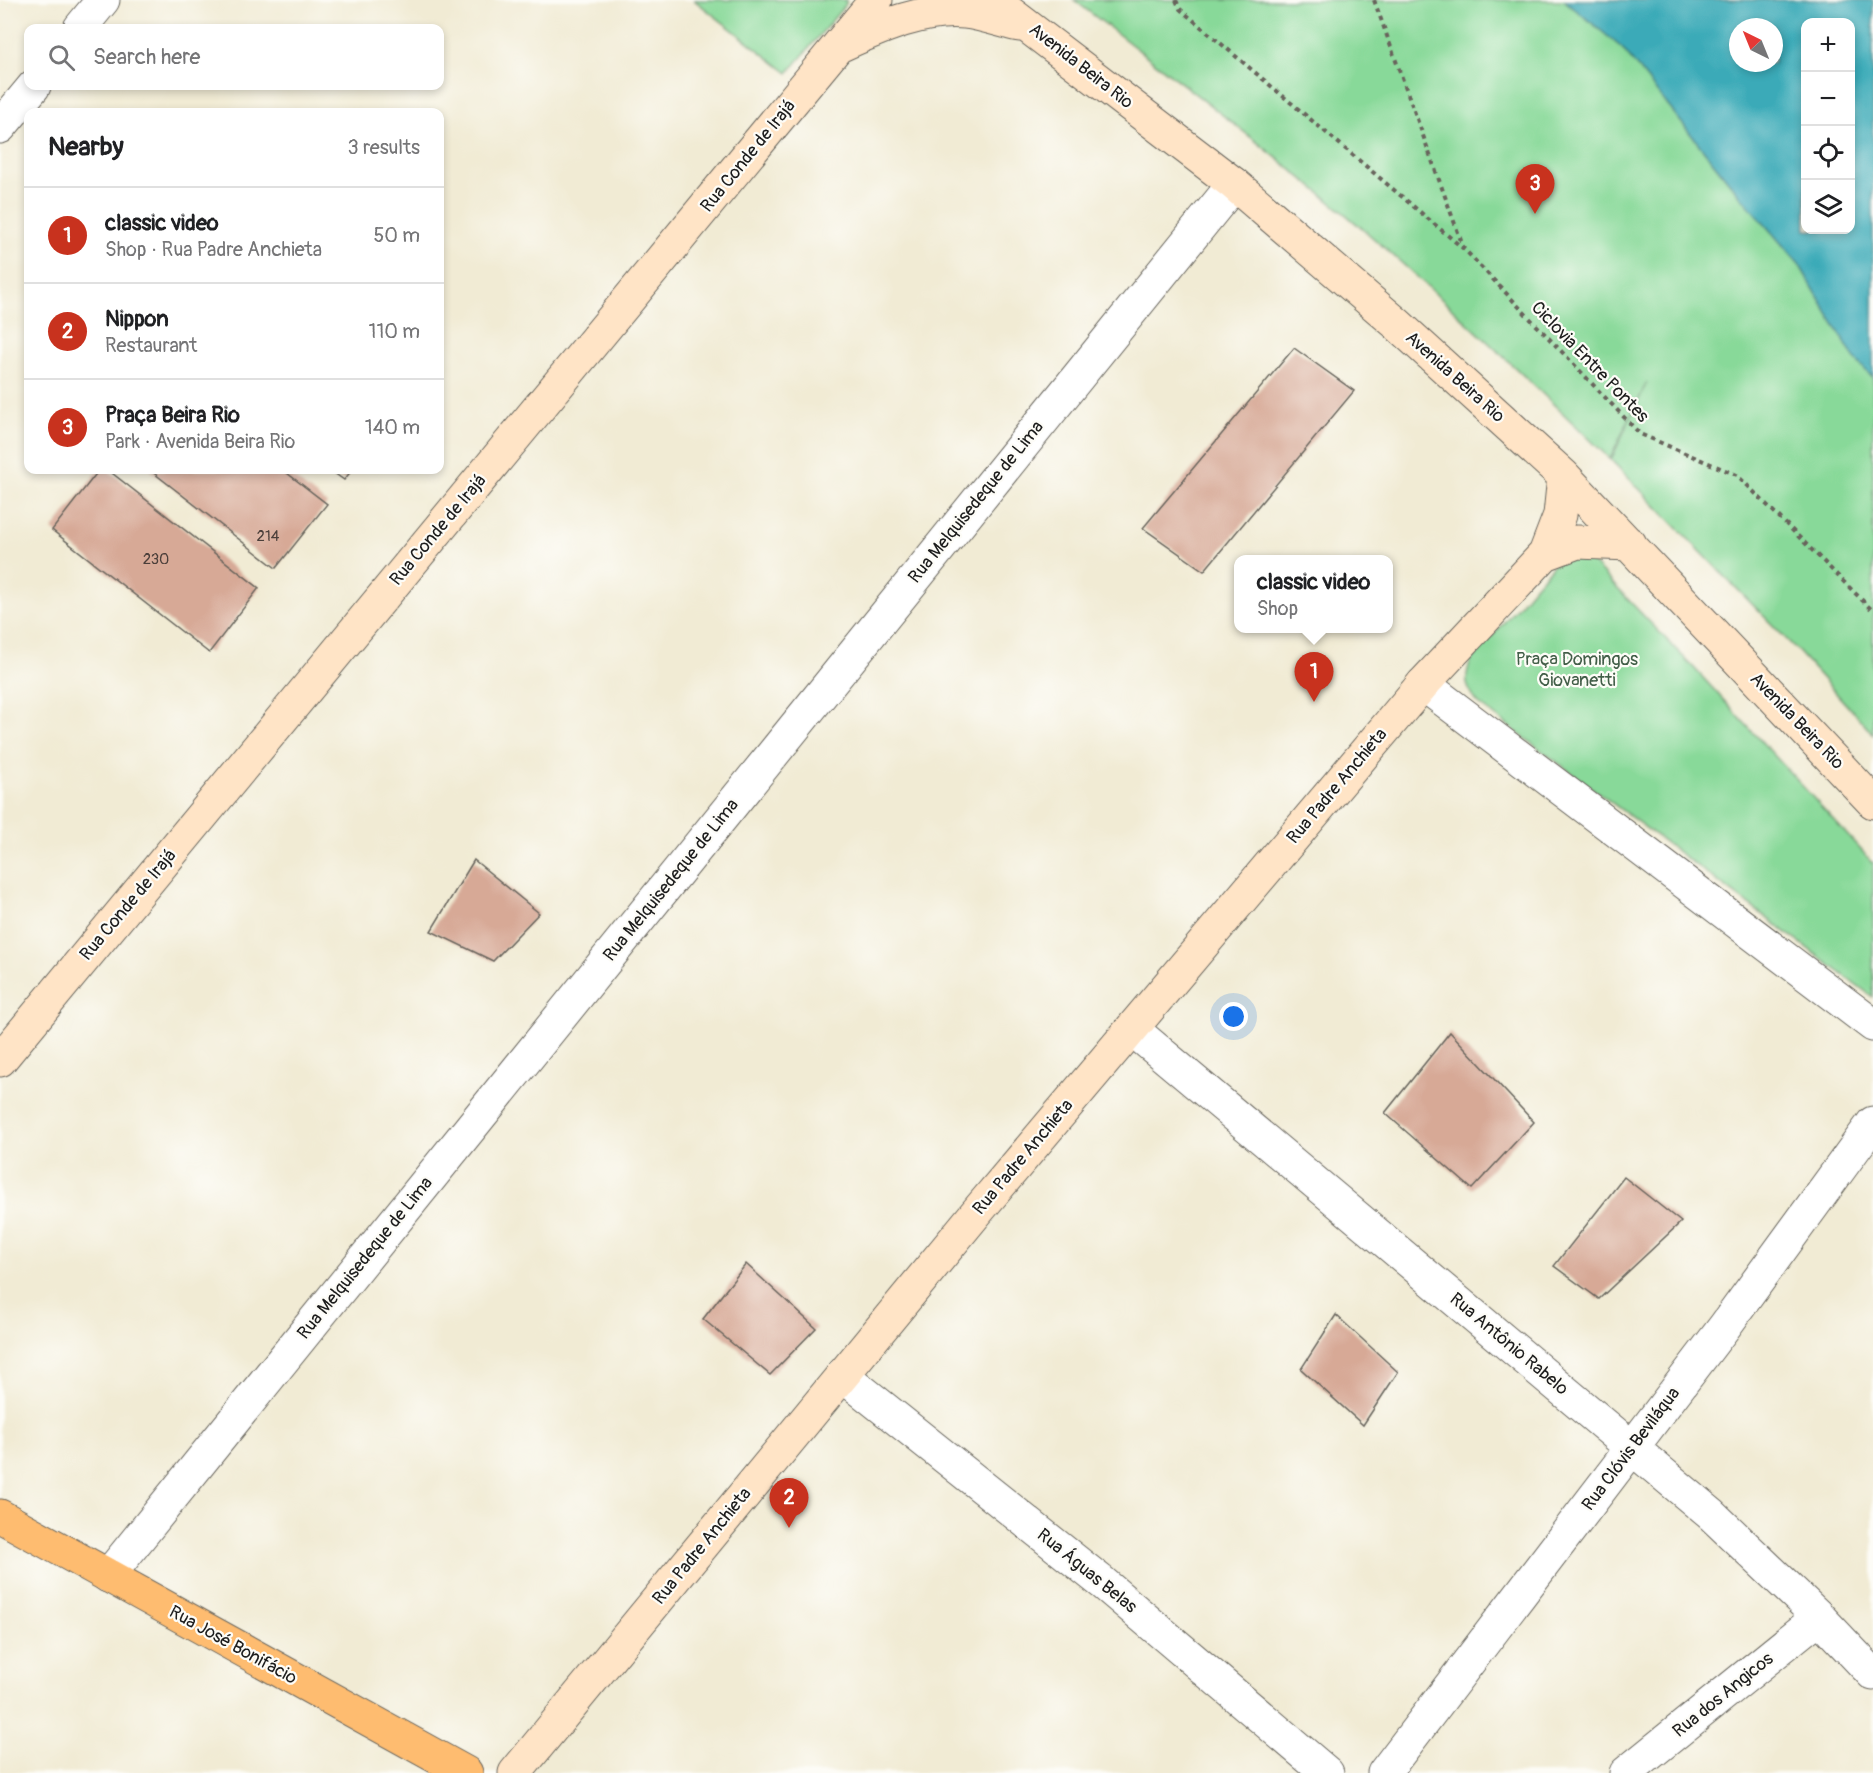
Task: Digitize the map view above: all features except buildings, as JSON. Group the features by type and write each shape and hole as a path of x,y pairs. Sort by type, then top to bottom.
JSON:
{"main road":[{"path":"838,46 855,14 856,0"},
{"name":"Rua Conde de Irajá","path":"0,1060 876,0"},
{"name":"Avenida Beira Rio","path":"993,0 1027,14 1234,184 1396,323 1564,476 1873,802"},
{"path":"838,46 874,30 928,13 1027,14"},
{"name":"Rua Padre Anchieta","path":"515,1773 842,1375 1423,684 1545,554 1560,515 1564,476"},
{"name":"Rua Padre Anchieta","path":"1545,554 1577,543 1630,544"},
{"name":"Rua José Bonifácio","path":"0,1516 466,1773"}],"street":[{"path":"83,24 103,0"},
{"path":"0,127 31,90"},
{"name":"Rua Melquisedeque de Lima","path":"108,1576 1234,184"},
{"path":"1423,684 1873,1025"},
{"name":"Rua Antônio Rabelo","path":"1132,1029 1712,1515 1819,1617 1873,1674"},
{"name":"Rua Clóvis Beviláqua","path":"1384,1773 1725,1326 1873,1123"},
{"name":"Rua Águas Belas","path":"842,1375 1103,1583 1328,1773"},
{"name":"Rua dos Angicos","path":"1634,1771 1819,1617"}],"path":[{"name":"Ciclovia Entre Pontes","path":"1176,0 1180,9 1465,250 1640,434 1737,475 1873,611"},
{"name":"Ciclovia Entre Pontes","path":"1374,0 1465,250"}],"green space":[{"path":"694,0 846,0 846,4 788,73"},
{"path":"1074,0 1564,0 1622,48 1737,192 1799,264 1854,357 1873,378 1873,734 1794,647 1611,460 1647,382 1610,459 1433,291 1336,206"},
{"name":"Praça Domingos Giovanetti","path":"1559,558 1588,558 1695,669 1873,863 1873,997 1475,699 1467,684 1467,673 1471,661"}],"water":[{"path":"1564,0 1873,0 1873,378 1854,358 1799,264 1737,192 1622,48"}],"place":[{"name":"Praça Beira Rio","path":"1535,214"},
{"name":"classic video","path":"1314,702"},
{"name":"Nippon","path":"789,1528"}]}
